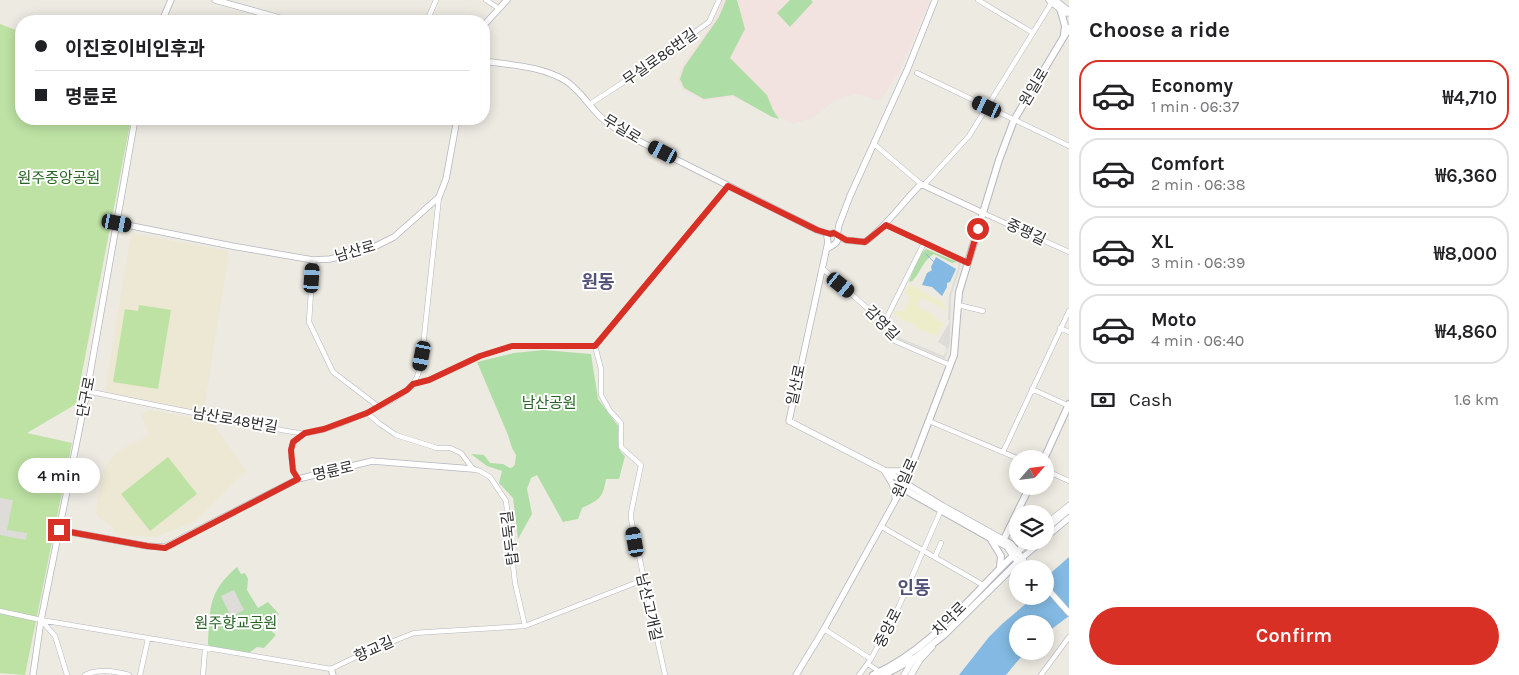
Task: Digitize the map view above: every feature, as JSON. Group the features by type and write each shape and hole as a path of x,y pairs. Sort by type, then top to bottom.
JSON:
{"main road":[{"path":"1064,36 1066,9"},
{"name":"원일로","path":"905,483 950,365 956,356 960,292 998,160 1014,120 1069,28"},
{"path":"1048,450 1069,405"},
{"path":"905,483 908,491 942,508 990,538 1001,556 1000,568"},
{"path":"1020,560 1011,544 1003,542 1026,495"},
{"name":"치악로","path":"941,633 983,585 1015,554"},
{"name":"치악로","path":"882,673 941,633 1009,570"},
{"path":"915,658 941,633"},
{"name":"치악로","path":"873,675 882,673 915,658"}],"street":[{"path":"165,15 171,0"},
{"path":"215,0 269,15"},
{"path":"430,15 436,0"},
{"path":"486,0 498,8"},
{"path":"490,18 507,0"},
{"name":"무실로86번길","path":"590,104 709,22 718,0"},
{"path":"834,234 908,68 935,0"},
{"path":"978,0 1033,33"},
{"path":"817,230 831,242 846,240 865,242 886,225 969,136 1052,1 1066,9"},
{"name":"무실로","path":"490,62 534,69 567,81 590,104 595,112 619,130 817,230"},
{"path":"916,73 1069,146"},
{"name":"단구로","path":"33,675 41,620 87,391 134,125"},
{"name":"남산로","path":"117,223 313,260 330,259 350,254 385,243 439,197 446,179 456,125"},
{"path":"874,144 922,185 983,213"},
{"path":"595,346 728,186"},
{"path":"413,384 418,376 422,356 439,197"},
{"name":"중평길","path":"983,213 1069,252"},
{"path":"886,225 968,263"},
{"path":"817,230 834,234 846,240"},
{"path":"831,242 827,236 834,234"},
{"path":"831,242 838,239 834,234"},
{"name":"일산로","path":"831,242 825,251 789,421 884,470 905,483"},
{"path":"884,323 924,243"},
{"path":"313,260 309,322 333,372 379,406"},
{"name":"감영길","path":"822,268 884,323 895,341 950,365"},
{"path":"958,305 983,312"},
{"path":"1004,452 1069,311"},
{"path":"1060,328 1069,332"},
{"name":"남산로48번길","path":"87,391 305,433 324,429 367,413 407,390 413,384 429,380 480,356 512,346 595,346"},
{"name":"남산고개길","path":"595,346 600,369 601,395 610,411 621,424 621,447 641,465 631,513 643,580 665,675"},
{"path":"1032,389 1069,405"},
{"name":"탑두둑길","path":"367,413 396,435 437,448 450,448 461,453 473,469 480,470 490,477 506,501 516,583 526,626"},
{"path":"929,421 1009,454"},
{"path":"298,479 293,471 291,450 293,442 305,433"},
{"name":"명륜로","path":"59,530 165,548 298,479 372,461 473,469"},
{"path":"884,470 894,472 910,468"},
{"path":"884,470 896,493 894,503"},
{"path":"1054,474 1069,481"},
{"name":"원일로","path":"796,675 882,527 905,483"},
{"path":"1054,517 1069,505"},
{"path":"942,508 1003,542"},
{"name":"중앙로","path":"859,675 870,661 900,606 942,508"},
{"path":"1054,522 1069,510"},
{"path":"1054,530 1069,518"},
{"path":"882,527 983,585"},
{"path":"990,538 1003,542"},
{"path":"935,557 942,543"},
{"path":"1015,554 1018,550"},
{"path":"1015,554 1020,550"},
{"path":"1020,560 1032,550"},
{"name":"향교길","path":"0,611 332,672 366,652 414,633 526,626 643,580"},
{"path":"1054,596 1069,613"},
{"path":"41,620 55,636 67,675"},
{"path":"824,629 870,661 882,673"},
{"path":"911,675 941,633"},
{"path":"1040,675 1069,637"},
{"path":"140,675 148,639"},
{"path":"203,675 206,649"},
{"path":"904,675 915,658"},
{"path":"85,675 91,672 116,672 129,675"}],"shaded area":[{"path":"722,0 930,0 899,72 881,99 876,100 856,93 834,101 813,118 792,124 774,114 733,97 705,101 682,90 678,79 682,65 717,17"},
{"path":"131,233 227,251 229,254 204,409 201,412 105,392"},
{"path":"925,245 961,264 951,296 950,343 945,359 898,339 887,322 905,285 888,322 900,338 944,356 947,350 946,347 938,342 950,321 948,320 949,296 959,265 957,262 926,247 923,249"},
{"path":"150,410 211,421 246,471 195,521 156,537 117,535 110,524 98,517 96,511 101,477 116,452 149,434 141,415"},
{"path":"0,498 13,500 7,530 27,533 26,540 0,535"},
{"path":"234,590 244,610 231,617 221,596"}],"green space":[{"path":"726,0 737,0 745,29 730,58 767,95 779,119 733,95 704,99 684,88 680,79 684,67 719,17"},
{"path":"790,0 811,0 813,2 790,27 777,13"},
{"name":"원주중앙공원","path":"0,24 15,30 15,125 130,125 76,404 27,433 72,443 25,675 0,673"},
{"path":"926,249 957,262 952,263 934,254 926,260 911,282 909,281 916,264"},
{"path":"139,305 171,310 158,389 113,382 125,309 138,311"},
{"name":"남산공원","path":"543,350 591,354 598,399 619,427 619,446 625,456 619,479 606,479 602,494 599,498 582,508 578,519 563,522 537,475 531,478 527,489 532,514 518,539 513,498 499,483 502,471 487,466 471,454 484,455 490,463 503,464 510,468 515,464 516,455 477,362 514,353"},
{"path":"168,457 197,494 150,531 121,494"},
{"name":"원주향교공원","path":"237,567 241,574 245,573 248,579 247,590 258,608 268,602 279,614 267,627 276,635 264,648 257,647 249,653 210,647 208,644 212,601 221,585"}],"sand":[{"path":"910,284 943,302 943,305 946,307 946,310 921,297 917,304 918,307 932,314 938,322 944,322 937,335 935,336 917,328 912,322 907,322 894,314 897,310 903,313 910,298 905,292"}],"water":[{"path":"936,257 956,269 950,282 947,283 942,296 932,287 922,285 927,273 932,270 931,267"},
{"path":"1069,557 1069,616 1054,627 1054,615 1013,615 1024,605 1054,605 1054,570"},
{"path":"1009,618 1009,660 1018,660 1006,675 959,675 989,637"}],"waterway":[{"path":"926,254 934,262"}],"district":[{"name":"원동","path":"598,282"},
{"name":"인동","path":"914,588"}],"route":[{"path":"59,530 165,548 298,479 293,471 291,450 293,442 305,433 324,429 367,413 407,390 413,384 429,380 480,356 512,346 595,346 728,186 817,230 830,234 834,233 846,240 865,242 886,225 968,263 978,229"}]}
